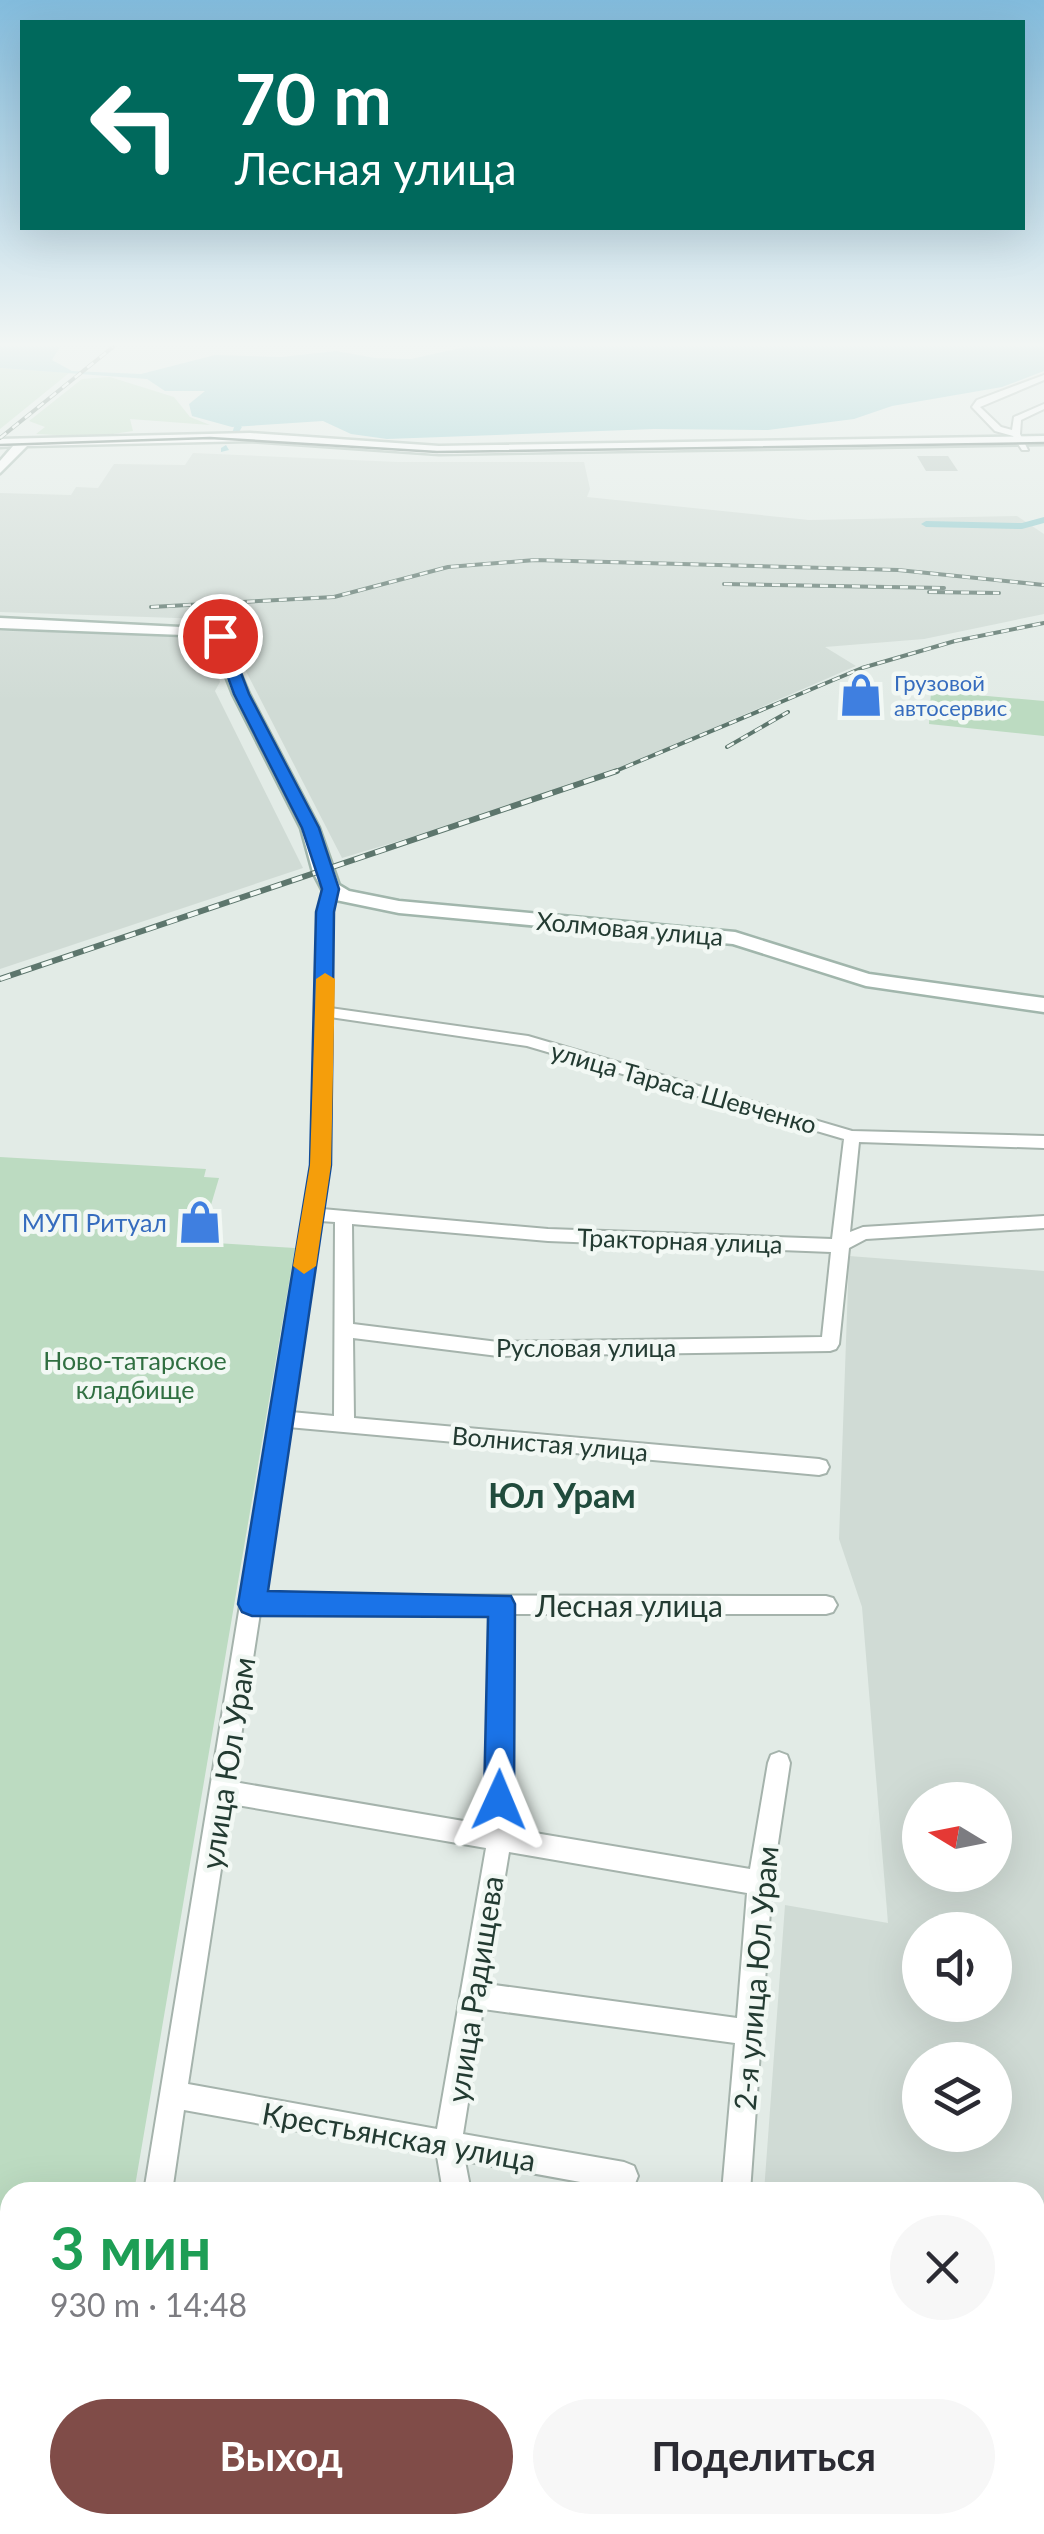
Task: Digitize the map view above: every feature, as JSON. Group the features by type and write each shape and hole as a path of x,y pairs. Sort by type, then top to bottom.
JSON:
{"street":[{"path":"0,622 216,632 241,694 310,828 331,889"},
{"name":"Холмовая улица","path":"331,889 360,902 399,907 735,938 866,980 1044,1005"},
{"name":"улица Юл Урам","path":"160,2182 320,1165 325,912 331,889"},
{"name":"улица Тараса Шевченко","path":"325,1012 528,1042 852,1136 1044,1142"},
{"path":"840,1246 852,1136"},
{"name":"Тракторная улица","path":"312,1214 548,1235 840,1246 863,1233 1044,1222"},
{"path":"343,1217 344,1424"},
{"name":"Русловая улица","path":"344,1330 498,1349 830,1344 840,1246"},
{"name":"Волнистая улица","path":"280,1419 819,1466"},
{"name":"Лесная улица","path":"252,1604 826,1605"},
{"name":"улица Радищева","path":"454,2182 448,2145 498,1838 502,1604"},
{"name":"2-я улица Юл Урам","path":"737,2182 760,1883 779,1763"},
{"path":"223,1791 760,1883"},
{"path":"473,1995 746,2032"},
{"name":"Крестьянская улица","path":"174,2096 624,2176"}],"shaded area":[{"path":"113,465 585,465 590,489 587,497 809,520 1017,516 1044,534 1044,614 924,639 825,647 856,666 637,761 532,801 342,858 233,646 251,636 260,621 0,612 0,493 71,495 76,487 98,488"},
{"path":"0,631 207,634 220,682 215,691 303,868 0,969"},
{"path":"849,1256 1044,1271 1044,2182 765,2182 785,1905 888,1923 862,1607 839,1539"}],"green space":[{"path":"931,691 1044,701 1044,736 929,724"},
{"name":"Ново-татарское кладбище","path":"0,1157 206,1169 204,1177 219,1178 200,1242 295,1248 136,2182 0,2182"}],"building":[{"path":"923,465 954,465 958,471 926,471"}],"waterway":[{"path":"926,524 1022,526 1044,520"}],"railway":[{"path":"151,607 334,597 448,567 535,560 898,570 1044,585"},
{"path":"724,584 944,588"},
{"path":"929,592 999,593"},
{"path":"611,773 862,668 955,641 1044,623"},
{"path":"727,747 788,712"},
{"path":"0,979 617,771"}],"slow traffic":[{"path":"304,1266 320,1165 325,979"}],"place":[{"name":"Грузовой автосервис","path":"861,695"},
{"name":"МУП Ритуал","path":"200,1222"}],"district":[{"name":"Юл Урам","path":"562,1494"}],"route":[{"path":"220,636 241,694 310,828 331,889 325,912 320,1165 252,1604 502,1604 499,1800"}]}
